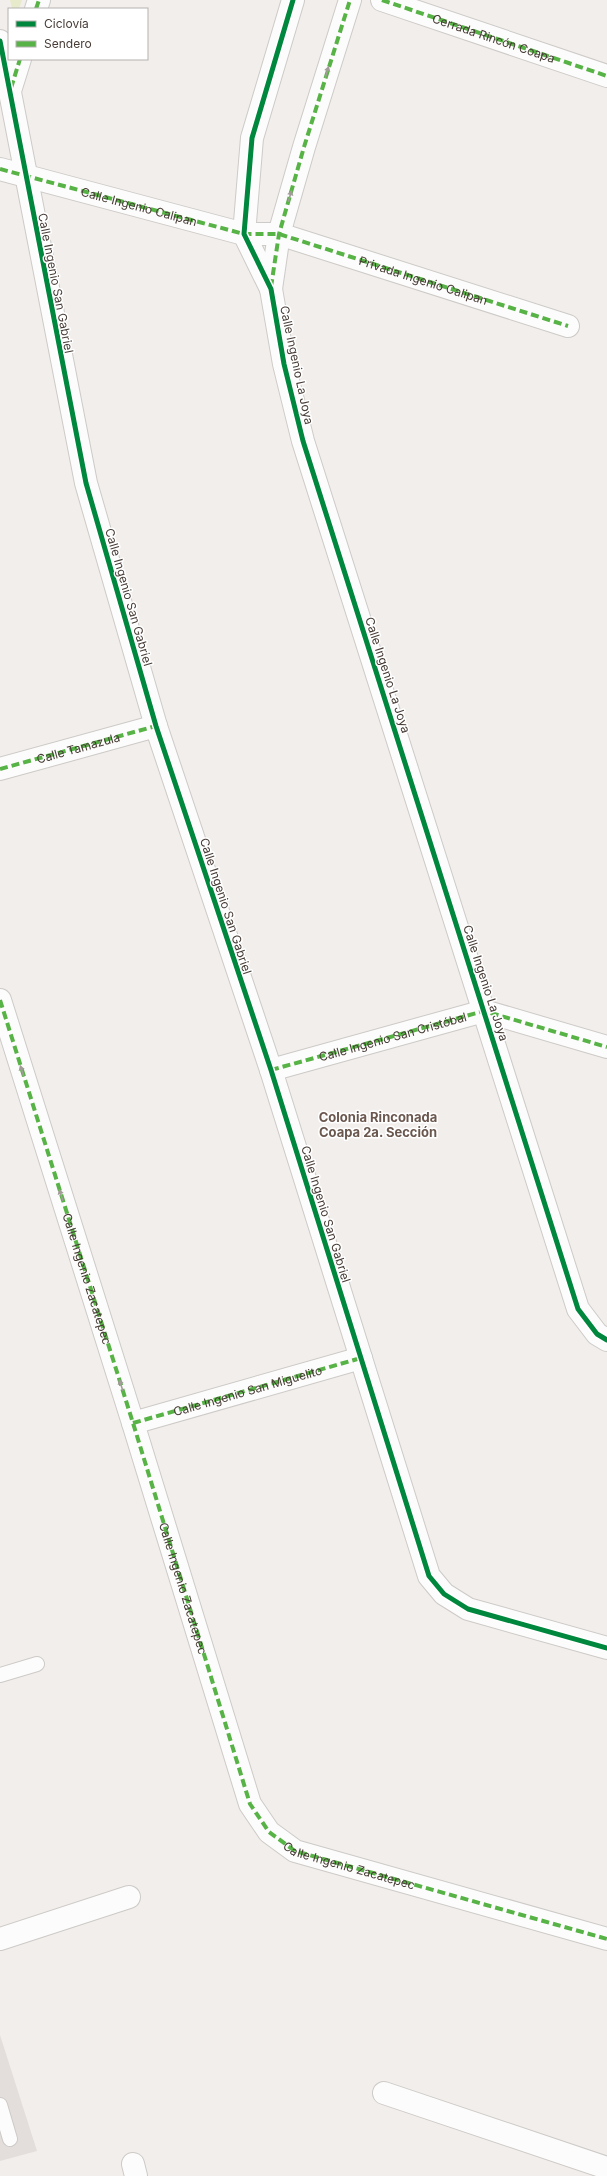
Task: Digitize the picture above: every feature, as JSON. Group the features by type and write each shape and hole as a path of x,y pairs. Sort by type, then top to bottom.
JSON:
{"street":[{"path":"244,234 252,138 292,0"},
{"name":"Calle Ingenio La Joya","path":"271,289 279,234 304,147 350,0"},
{"name":"Cerrada Rincón Coapa","path":"382,0 607,76"},
{"name":"Calle Ingenio San Gabriel","path":"0,41 9,94 86,483 156,726 271,1070 429,1576 444,1594 468,1609 607,1648"},
{"path":"9,94 20,60"},
{"name":"Calle Ingenio Calipan","path":"0,168 244,234 279,234"},
{"name":"Calle Ingenio La Joya","path":"244,234 271,289 284,364 303,441 578,1310 597,1334 607,1340"},
{"name":"Privada Ingenio Calipan","path":"279,234 568,326"},
{"name":"Calle Tamazula","path":"0,769 156,726"},
{"name":"Calle Ingenio Zacatepec","path":"0,1000 133,1423 250,1804 269,1832 295,1851 607,1939"},
{"path":"484,1011 607,1047"},
{"name":"Calle Ingenio San Cristóbal","path":"271,1070 484,1011"},
{"name":"Calle Ingenio San Miguelito","path":"133,1423 361,1358"},
{"path":"0,1939 129,1897"},
{"path":"384,2093 607,2168"}],"lane":[{"path":"0,1674 37,1664"},
{"path":"0,2105 10,2139"}],"green space":[{"path":"10,0 22,0 19,8 12,8"}],"shaded area":[{"path":"0,2035 37,2151 0,2161"}],"marked path":[{"path":"36,8 39,0"},
{"path":"271,287 279,234 304,147 350,0"},
{"path":"382,0 607,76"},
{"path":"11,88 20,60"},
{"path":"0,169 244,234 279,234 568,326"},
{"path":"0,769 156,726"},
{"path":"0,1000 133,1423 250,1804 269,1832 295,1851 607,1939"},
{"path":"271,1070 484,1011 607,1047"},
{"path":"133,1423 361,1358"}],"cycle path":[{"path":"293,0 252,138 244,234 271,289 284,364 303,441 578,1309 597,1334 607,1340"},
{"path":"0,41 86,483 156,726 271,1070 429,1576 444,1594 468,1609 607,1648"}],"district":[{"name":"Colonia Rinconada Coapa 2a. Sección","path":"378,1124"}]}
